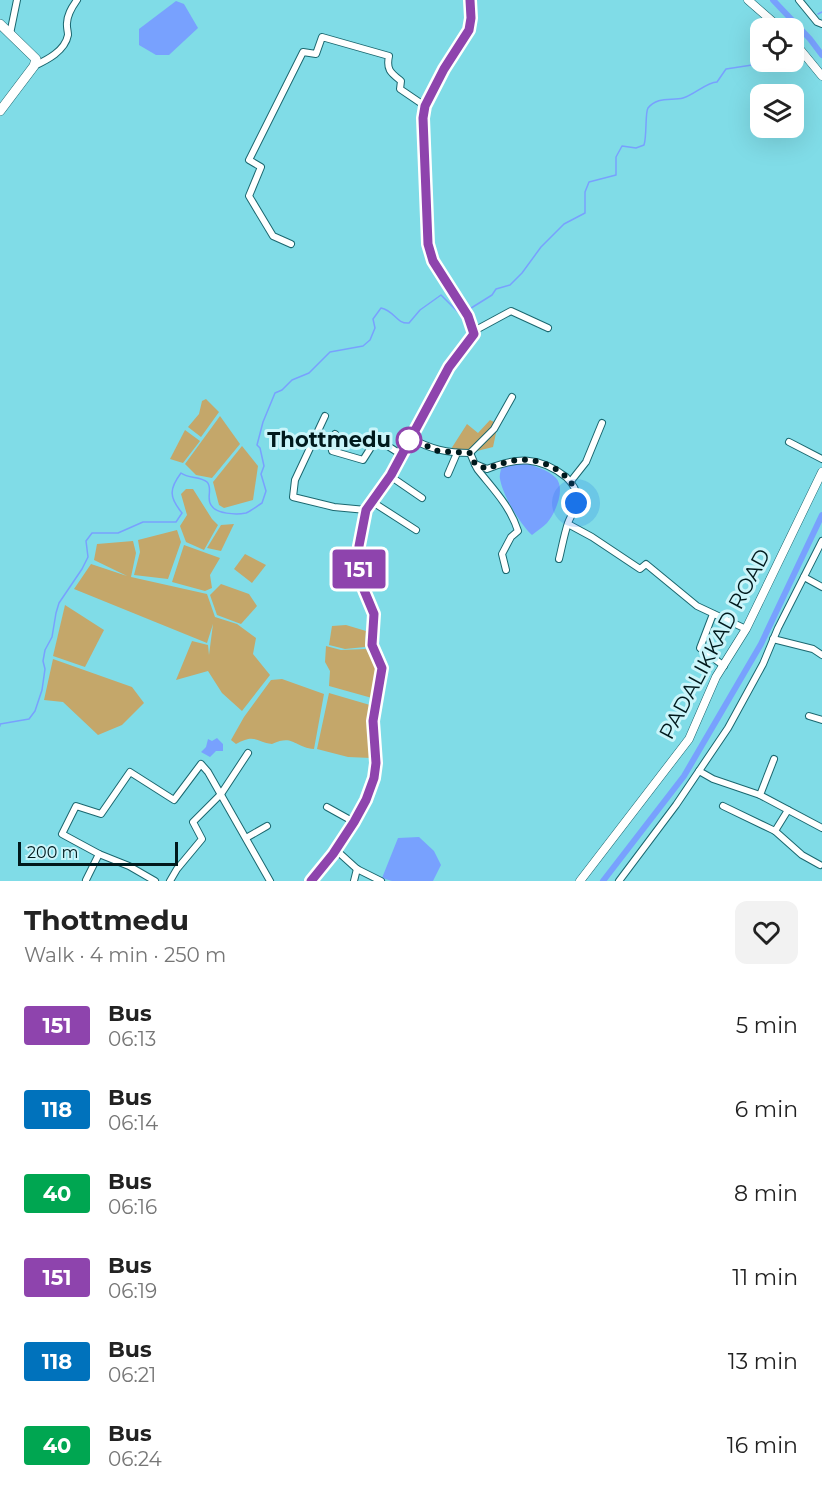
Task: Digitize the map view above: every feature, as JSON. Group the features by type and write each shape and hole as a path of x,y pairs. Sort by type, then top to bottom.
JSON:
{"main road":[{"path":"0,24 36,59 34,66 0,111"}],"street":[{"path":"10,34 17,0"},
{"path":"34,66 48,60 65,42 68,34 66,22 77,0"},
{"path":"311,881 336,850 354,822 366,800 374,778 376,763 373,721 382,668 372,645 374,614 364,590 359,568 359,546 366,510 390,476 449,367 472,339 474,331 468,316 433,261 428,244 423,118 425,106 444,69 469,30 470,0"},
{"path":"748,0 769,18"},
{"path":"799,0 817,22 822,24"},
{"path":"291,244 273,236 249,196 261,167 249,160 303,52 316,54 322,37 389,56 387,66 389,71 401,81 400,88 425,106"},
{"path":"804,54 822,76"},
{"path":"474,331 512,311 548,328"},
{"path":"410,438 427,447 470,453 494,429 512,397"},
{"path":"325,416 295,480 293,497 334,507 366,510"},
{"path":"571,481 586,462 602,423"},
{"path":"335,434 331,443 332,451 363,460 370,449 372,436 402,455"},
{"path":"789,442 822,459"},
{"path":"448,474 458,453"},
{"path":"470,453 476,468 499,494 518,531 511,537 502,554 506,570"},
{"path":"482,475 487,469 505,462 527,460 542,462 571,481 577,497 559,559"},
{"path":"475,464 487,469"},
{"name":"PADALIKKAD ROAD","path":"580,881 689,739 716,677 746,629 822,472"},
{"path":"390,476 422,498"},
{"path":"371,501 416,530"},
{"path":"568,525 592,537 640,569 646,564 697,606 746,629"},
{"path":"619,881 676,805 728,728 763,664 822,541"},
{"path":"804,577 822,586"},
{"path":"715,615 700,648 724,666"},
{"path":"773,639 813,649 822,655"},
{"path":"809,716 822,720"},
{"path":"170,881 202,839 193,822 220,794 248,753"},
{"path":"760,795 774,759"},
{"path":"155,881 63,834 76,806 101,814 130,772 174,800 201,764 208,772 270,881"},
{"path":"699,771 713,779 760,795 822,828"},
{"path":"723,806 775,831 802,855 821,864"},
{"path":"327,807 354,822"},
{"path":"775,831 788,810"},
{"path":"246,838 267,826"},
{"path":"336,850 357,869 381,881"},
{"path":"86,880 99,854"},
{"path":"354,881 357,869"}],"shaded area":[{"path":"206,399 219,412 201,437 188,427 199,414 202,401"},
{"path":"220,416 240,444 212,478 196,475 185,464"},
{"path":"490,420 498,424 493,447 473,452 451,449 467,424 478,433"},
{"path":"185,430 200,441 183,463 170,459"},
{"path":"242,446 258,466 253,500 224,508 219,505 213,482"},
{"path":"186,489 193,489 218,525 204,550 186,542 180,526 187,515 181,494"},
{"path":"234,524 221,551 207,548 221,525"},
{"path":"177,530 181,542 168,579 134,575 140,552 138,540"},
{"path":"133,541 136,553 131,577 207,594 215,617 237,624 256,638 253,654 270,675 242,711 222,693 208,671 176,680 192,641 208,645 209,655 213,624 207,643 74,589 91,564 127,576 94,560 97,544"},
{"path":"184,545 220,558 210,575 212,588 205,591 172,582"},
{"path":"245,554 266,565 252,583 234,569"},
{"path":"221,584 249,594 257,606 241,624 217,615 210,595"},
{"path":"65,605 104,630 85,667 53,656"},
{"path":"346,625 366,631 365,647 345,649 329,645 332,626"},
{"path":"326,646 341,650 366,649 379,672 372,698 329,686 330,671 325,662"},
{"path":"53,659 132,687 144,703 122,725 98,735 63,702 44,700"},
{"path":"282,679 324,694 314,749 285,740 272,744 247,739 236,744 231,740 244,717 271,680"},
{"path":"329,693 370,705 371,758 348,757 317,749"}],"water":[{"path":"176,1 184,4 198,28 169,55 156,55 139,45 139,29"},
{"path":"526,463 553,475 560,488 556,508 550,519 532,535 513,509 500,477 502,465"},
{"path":"217,738 223,744 223,751 216,751 210,757 201,752 206,747 208,739 212,741"},
{"path":"419,837 434,851 441,865 433,881 392,881 382,878 398,838"}],"waterway":[{"path":"773,0 822,55"},
{"path":"818,14 822,12"},
{"path":"468,310 492,295 496,289 510,285 541,247 564,224 585,213 585,192 589,182 616,175 616,157 622,146 636,148 644,145 647,110 652,104 660,100 687,96 717,82 726,69 750,65"},
{"path":"0,726 0,724 29,719 35,711 42,690 45,650 52,637 59,603 88,557 86,541 92,533 118,533 143,522 176,522 182,513 172,493 174,484 181,473 209,484 209,499 217,510 237,514 250,511 262,503 266,491 261,474 264,466 260,448 257,445 263,422 275,393 282,390 292,380 309,373 330,352 363,346 370,340 375,328 373,319 381,308 401,322 409,323 420,310 441,295 461,315 464,313"},
{"path":"603,881 684,776 761,644 822,515"}],"bus line":[{"name":"151","path":"311,881 333,854 354,822 366,800 374,778 376,763 373,721 382,668 372,645 374,614 364,590 359,568 359,546 366,510 391,475 449,367 474,334 474,328 468,316 433,261 428,244 423,118 429,97 469,30 470,0"}],"place":[{"name":"Thottmedu","path":"409,440"}],"route":[{"path":"409,440 410,438 438,451 470,453 475,464 487,469 505,462 527,460 542,462 571,481 576,491 576,503"}]}
